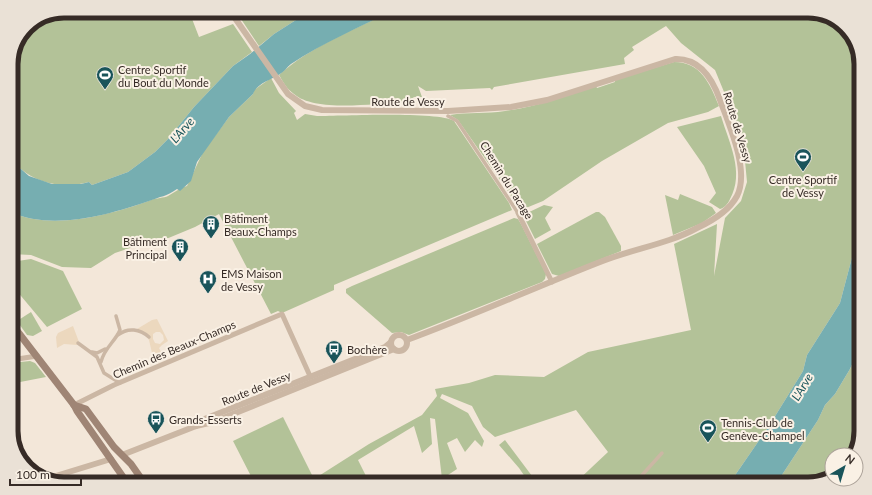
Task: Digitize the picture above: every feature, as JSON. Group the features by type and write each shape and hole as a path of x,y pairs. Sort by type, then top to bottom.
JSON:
{"main road":[{"path":"18,332 74,405 123,477"},
{"path":"74,405 86,409 139,477"},
{"path":"111,459 122,455"}],"street":[{"name":"Route de Vessy","path":"235,18 283,88 301,104 322,110 412,112 511,108 547,100 675,59 685,59 697,65 706,73 714,86 734,140 742,178 736,197 720,214 696,229 674,238 625,252 407,340"},
{"name":"Chemin du Pacage","path":"448,116 457,121 518,214 552,282"},
{"name":"Chemin des Beaux-Champs","path":"74,405 87,397 282,314 311,379"},
{"path":"78,343 97,353 106,348 117,336 120,330 116,316"},
{"path":"119,323 124,328 139,331 149,337"},
{"path":"117,336 129,330"},
{"path":"398,335 407,340 408,346 404,351 399,352 394,349 391,342 394,337 398,335"},
{"name":"Route de Vessy","path":"311,379 385,347 391,342"},
{"path":"101,362 106,348"},
{"name":"Route de Vessy","path":"122,455 196,426 202,420 394,349"},
{"path":"91,351 101,362 104,373 121,383"},
{"path":"18,359 37,356"},
{"path":"640,477 662,453"},
{"path":"55,476 111,459"}],"green space":[{"name":"Centre Sportif du Bout du Monde","path":"64,18 192,18 199,37 233,24 252,52 233,66 194,107 168,139 155,152 128,172 92,185 89,182 62,185 36,179 21,169 18,169 19,55 21,46 31,31 46,21"},
{"path":"240,18 299,18 274,34 259,46"},
{"path":"378,18 814,18 826,21 841,31 852,49 854,61 854,250 840,303 807,355 803,371 769,426 734,477 581,477 608,452 576,410 495,437 483,427 472,406 442,394 440,398 468,413 484,441 482,447 475,440 465,452 457,438 447,443 457,469 445,477 442,477 435,419 430,418 432,444 422,453 414,426 358,460 366,477 317,477 369,444 422,415 437,396 435,389 469,383 495,375 544,377 588,352 691,330 674,244 717,224 714,276 725,218 741,201 747,182 745,161 749,161 743,138 715,70 681,43 666,26 632,47 634,50 624,58 625,64 494,87 492,90 490,88 426,91 418,86 422,97 414,97 404,105 400,102 345,106 329,105 303,100 289,90 279,75 305,55"},
{"path":"674,62 683,63 698,70 708,82 719,106 708,112 668,123 602,161 543,201 521,210 458,120 450,115 498,112 528,107 596,86 597,88 615,82 615,80"},
{"path":"271,78 279,93 296,111 294,113 297,120 305,114 317,116 410,115 445,118 454,121 509,203 512,210 334,285 334,290 282,313 278,311 271,314 219,214 195,227 154,244 151,241 115,253 91,268 62,267 31,255 18,254 18,215 27,218 44,220 62,221 81,219 118,211 153,199 166,197 187,186 203,152 229,117 253,94 254,90"},
{"path":"721,116 734,158 736,178 734,189 729,201 720,209 709,202 716,193 704,166 677,127"},
{"path":"680,194 712,207 716,213 702,223 673,235 665,195 678,200"},
{"path":"544,205 553,207 545,218 551,230 535,239 523,215"},
{"path":"596,212 599,212 605,217 621,246 621,251 559,276 552,274 537,244"},
{"path":"514,218 518,219 521,224 546,274 545,279 542,282 409,335 401,332 392,333 346,293 346,289 352,286"},
{"path":"31,259 63,271 82,309 47,327 18,292 18,261"},
{"path":"31,312 42,331 33,336 27,335 18,320"},
{"path":"854,360 854,437 851,447 824,447 824,474 814,477 781,477 818,420 825,405 835,394"},
{"path":"30,361 35,363 46,377 18,382 18,362"},
{"path":"283,417 313,477 251,477 233,441"},
{"path":"505,440 533,477 525,477 499,445"}],"shaded area":[{"path":"157,319 168,341 159,348 161,352 156,354 155,352 152,353 149,340 145,335 137,332 137,329 152,320","holes":["160,332 163,335 164,340 160,344 155,343 153,334"]},
{"path":"73,326 79,342 77,345 64,344 57,348 56,337 58,333"}],"water":[{"name":"L'Arve","path":"299,18 378,18 316,49 258,87 253,94 229,117 197,162 191,181 180,191 177,189 166,195 133,206 98,216 80,219 62,221 44,220 27,218 18,215 18,169 21,169 29,176 52,184 81,184 89,182 92,185 128,172 155,152 168,139 194,107 233,66 274,34"},
{"name":"L'Arve","path":"854,250 854,360 850,369 835,394 825,405 818,420 781,477 734,477 769,426 803,371 807,355 840,303"}],"place":[{"name":"Centre Sportif du Bout du Monde","path":"105,90"},
{"name":"Centre Sportif de Vessy","path":"803,172"},
{"name":"Bâtiment Beaux-Champs","path":"211,239"},
{"name":"Bâtiment Principal","path":"180,262"},
{"name":"EMS Maison de Vessy","path":"208,294"},
{"name":"Bochère","path":"334,364"},
{"name":"Grands-Esserts","path":"156,434"},
{"name":"Tennis-Club de Genève-Champel","path":"708,443"}]}
